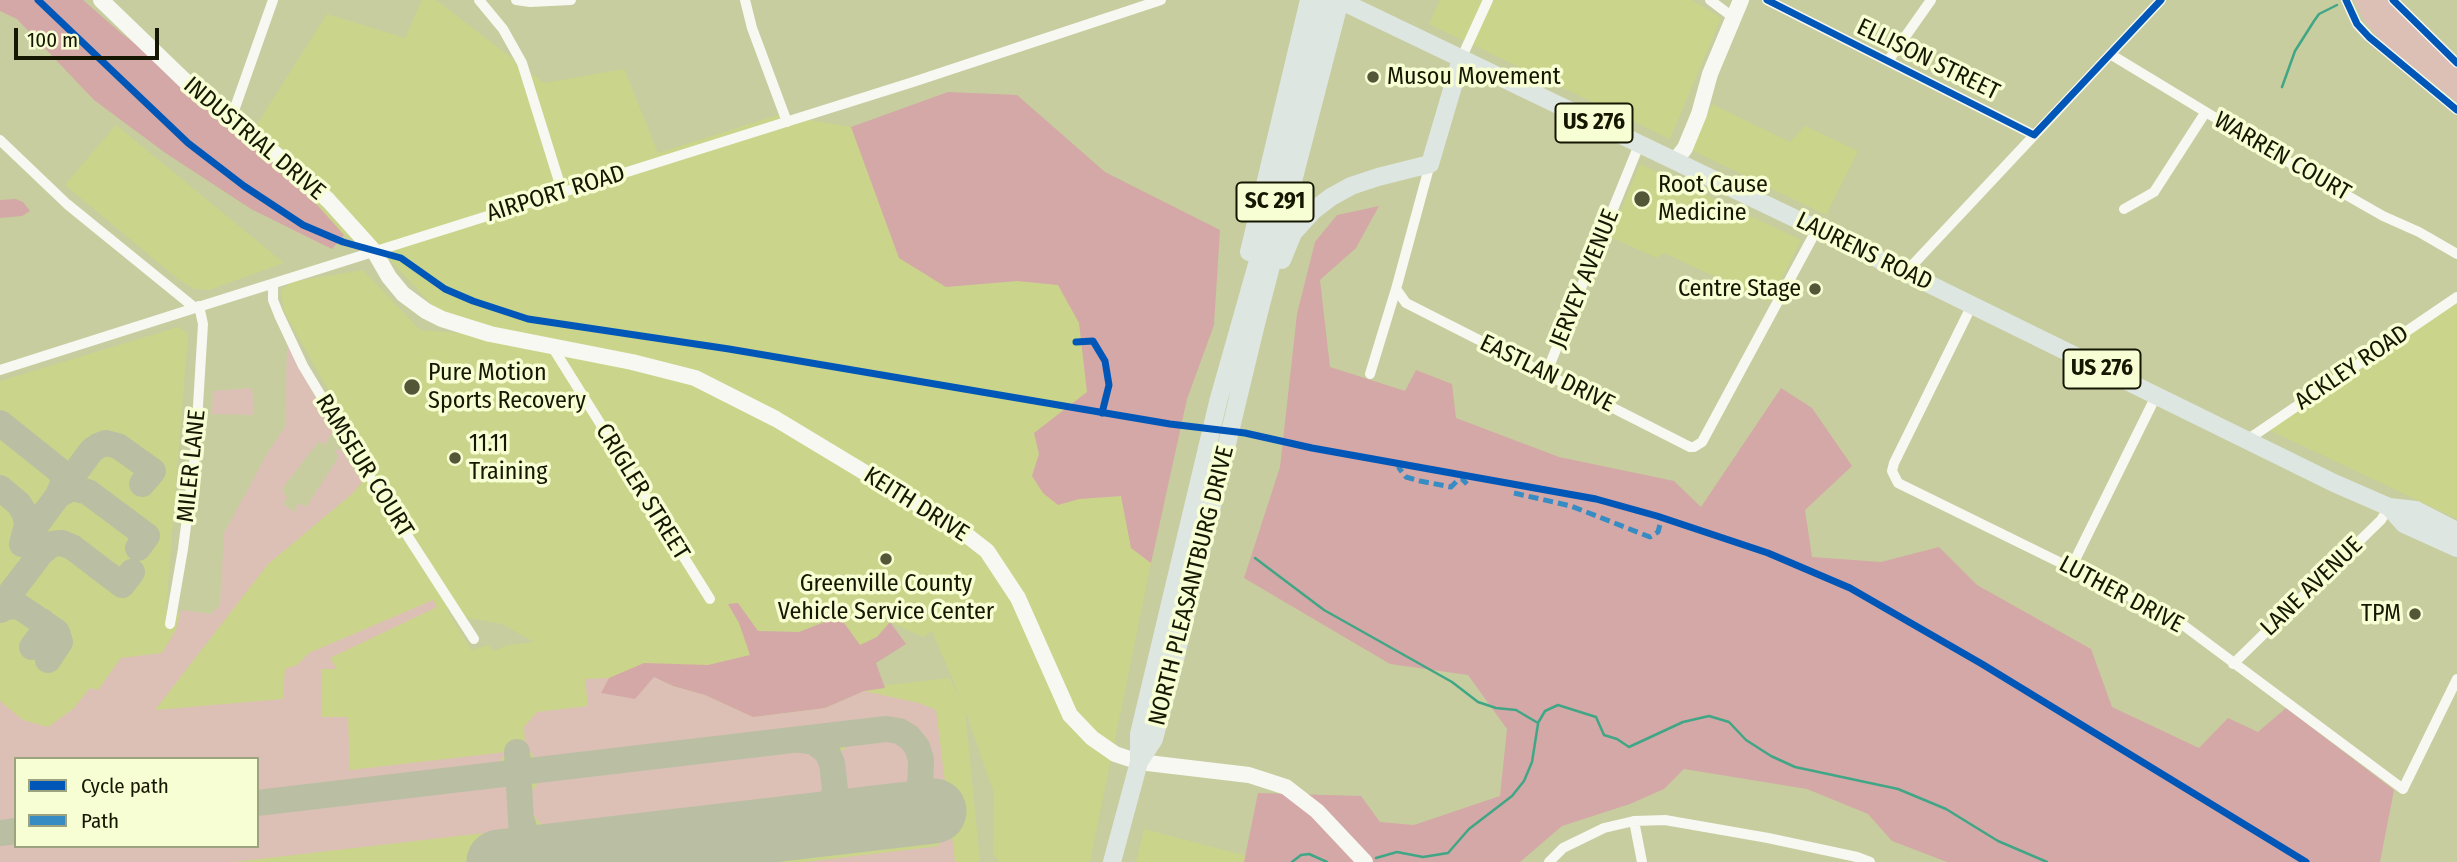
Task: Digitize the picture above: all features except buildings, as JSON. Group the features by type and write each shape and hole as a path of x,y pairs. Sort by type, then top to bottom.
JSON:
{"main road":[{"path":"1218,402 1238,297 1309,0"},
{"name":"NORTH PLEASANTBURG DRIVE","path":"1112,862 1139,762 1154,739 1215,457 1218,402 1271,215 1327,0"},
{"name":"NORTH PLEASANTBURG DRIVE","path":"1215,457 1237,404 1342,1"},
{"name":"LAURENS ROAD","path":"1342,1 1817,229 2247,440 2389,507 2416,510 2457,531"},
{"path":"1256,324 1293,233 1314,210 1351,187 1430,164 1461,59"},
{"name":"LAURENS ROAD","path":"2389,507 2404,524 2457,548"}],"street":[{"name":"INDUSTRIAL DRIVE","path":"101,0 184,80 310,183 374,251"},
{"path":"231,119 273,0"},
{"path":"479,0 503,29 522,63 562,191"},
{"path":"516,0 571,0"},
{"path":"744,0 787,122"},
{"name":"AIRPORT ROAD","path":"0,370 1026,46 1161,0"},
{"path":"1461,59 1488,0"},
{"path":"1710,0 1734,18"},
{"path":"1675,161 1685,148 1699,114 1710,74 1741,0"},
{"name":"ELLISON STREET","path":"1767,0 2034,135"},
{"path":"1888,61 1931,0"},
{"path":"1905,273 2161,0"},
{"path":"2346,0 2357,24 2369,37 2457,110"},
{"path":"2393,0 2457,62"},
{"name":"WARREN COURT","path":"2110,54 2383,216 2419,232 2457,254"},
{"path":"2124,209 2154,192 2206,113"},
{"path":"0,140 66,204 197,307"},
{"name":"JERVEY AVENUE","path":"1546,374 1639,145"},
{"path":"1370,374 1430,164"},
{"name":"EASTLAN DRIVE","path":"1396,289 1411,307 1690,447 1698,446 1817,229"},
{"name":"KEITH DRIVE","path":"374,251 389,277 403,294 434,315 468,329 672,372 713,386 775,419 979,543 995,561 1018,598 1070,715 1092,738 1115,754 1139,762 1270,780 1301,798 1365,862"},
{"name":"RAMSEUR COURT","path":"273,284 273,300 303,366 376,487 474,639"},
{"name":"ACKLEY ROAD","path":"2247,440 2457,297"},
{"name":"LUTHER DRIVE","path":"1972,305 1894,463 1894,475 1898,483 2175,619 2403,789 2457,679"},
{"name":"MILER LANE","path":"170,624 184,549 195,455 203,324 197,307"},
{"name":"CRIGLER STREET","path":"553,348 710,599"},
{"path":"2071,568 2156,396"},
{"name":"LANE AVENUE","path":"2233,664 2381,520 2389,507"},
{"path":"1549,862 1563,848 1604,828 1634,821 1665,820 1713,827 1870,862"},
{"path":"1634,821 1643,862"}],"shaded area":[{"path":"0,0 83,0 121,33 252,132 344,235 332,249 251,209 164,152 94,100 17,19 0,11"},
{"path":"422,0 436,0 544,83 624,69 658,153 778,115 851,127 899,258 946,287 1017,281 1058,285 1079,323 1087,393 1034,433 1039,454 1032,476 1058,505 1079,499 1121,496 1131,548 1151,563 1090,862 999,862 993,854 994,793 965,710 980,862 0,862 0,381 178,327 188,334 166,610 224,620 267,565 353,493 362,482 369,463 284,311 281,291 291,282 363,270 420,330 458,333 390,260 344,235 252,132 327,14 405,38","holes":["738,603 758,631 799,632 828,621 852,636 860,645 877,637 890,622 923,637 932,631 960,697 949,678 777,698 728,660 751,655 739,623 728,605","446,608 468,618 502,624 534,642 508,645 494,651 489,645 471,650"]},
{"path":"1440,0 1692,0 1721,18 1670,139 1429,24"},
{"path":"2354,0 2389,0 2457,66 2457,102 2384,44 2365,22"},
{"path":"948,92 1017,95 1105,172 1220,230 1214,325 1187,399 1151,563 1131,548 1121,496 1079,499 1058,505 1043,493 1032,476 1039,454 1034,433 1087,392 1079,323 1058,285 1017,281 946,287 899,258 851,127"},
{"path":"1712,104 1790,142 1805,126 1858,151 1826,215 1692,150"},
{"path":"116,125 284,263 209,290 194,289 178,279 65,185"},
{"path":"1640,164 1801,240 1770,302 1664,253 1657,258 1610,237"},
{"path":"16,199 23,202 30,211 22,216 0,218 0,200"},
{"path":"1379,206 1356,248 1320,280 1330,367 1405,391 1416,370 1452,384 1456,418 1559,457 1674,481 1701,507 1781,388 1812,408 1852,466 1805,510 1812,557 1881,562 1939,547 1977,585 2091,649 2112,707 2199,748 2228,718 2258,732 2286,708 2394,790 2380,862 1947,862 1892,841 1868,814 1807,789 1684,769 1664,789 1630,804 1562,826 1520,862 1244,862 1258,793 1361,796 1380,822 1414,825 1500,796 1507,729 1468,675 1390,664 1244,578 1280,467 1297,314 1315,242 1337,215"},
{"path":"2453,301 2457,306 2457,519 2263,427 2335,370"},
{"path":"287,343 333,432 324,445 319,441 282,489 287,498 283,504 295,512 298,503 306,507 338,458 335,450 341,449 362,482 353,493 268,564 155,710 283,699 285,669 297,665 309,653 433,600 437,607 330,658 337,669 321,669 321,717 348,717 350,770 506,752 499,763 259,792 259,757 14,757 14,822 0,823 0,701 23,720 48,727 74,708 90,688 98,690 121,658 162,653 176,630 181,610 211,614 220,605 224,533 268,452 285,427"},
{"path":"252,388 254,415 212,414 213,391"},
{"path":"738,603 758,631 799,632 827,621 834,609 860,645 877,637 890,622 906,644 876,663 885,688 864,691 825,708 753,717 705,695 673,686 654,677 635,699 601,693 609,678 644,663 708,665 750,655 739,623 728,604"},
{"path":"654,677 673,686 705,695 753,717 825,708 864,691 919,703 936,710 955,862 805,862 940,846 927,746 920,734 910,725 896,721 543,761 534,757 525,745 524,727 537,712 588,706 585,679 609,678 602,693"},
{"path":"893,740 903,745 911,757 913,782 846,790 840,767 842,751 849,745 867,741"},
{"path":"809,749 821,759 825,767 826,792 543,826 531,812 532,791 539,782 552,778"},
{"path":"489,785 505,787 512,801 513,815 510,830 233,862 0,862 0,843 14,841 14,848 259,848 259,812"},
{"path":"1144,829 1246,856 1244,862 1136,862"}],"waterway":[{"path":"2282,87 2295,51 2314,21 2319,14 2337,5"},
{"path":"1255,558 1324,610 1452,682 1478,702 1496,708 1516,710 1538,723 1545,711 1558,705 1596,717 1604,735 1629,747 1683,722 1709,716 1729,722 1746,740 1795,767 1898,789 1946,809 1998,841 2047,862"},
{"path":"1376,858 1397,852 1423,857 1448,853 1469,829 1512,796 1524,781 1532,762 1538,724"},
{"path":"1292,862 1301,855 1309,854 1327,862"}],"taxiway":[{"path":"0,423 60,471 64,482 58,495"},
{"path":"22,544 92,450 98,446 106,443 118,446 153,471 142,484"},
{"path":"0,488 19,504 25,514 27,525 22,544"},
{"path":"58,495 72,488 88,492 147,536 138,548"},
{"path":"0,607 41,553 52,544 62,543 72,547 122,585 132,572"},
{"path":"0,610 8,606 20,607 57,632 60,642 48,660"},
{"path":"32,647 44,631 42,621"},
{"path":"259,803 886,729 899,731 909,737 917,747 921,759 920,795 911,808 897,815"},
{"path":"800,740 814,742 827,752 832,763 835,789 831,807 825,817 806,826"},
{"path":"496,862 513,854 522,837 517,752"},
{"path":"523,824 527,838 537,849 557,855"},
{"path":"0,833 14,831"}],"runway":[{"path":"499,862 934,811"}],"marked path":[{"path":"1400,463 1399,468 1406,477 1451,487 1462,479 1467,484"},
{"path":"1514,493 1571,506 1650,537 1658,532 1662,517"}],"cycle path":[{"path":"38,0 188,143 244,186 303,225 343,242 401,258 445,289 473,301 528,319 729,349 1170,424 1245,433 1312,448 1596,499 1657,516 1768,553 1850,588 1982,664 2306,862"},
{"path":"1767,0 2034,135 2161,0"},
{"path":"2346,0 2357,24 2369,37 2457,110"},
{"path":"2393,0 2457,63"},
{"path":"1076,342 1093,341 1105,361 1109,385 1102,413"}],"place":[{"name":"Musou Movement","path":"1373,77"},
{"name":"Root Cause Medicine","path":"1642,199"},
{"name":"Centre Stage","path":"1815,289"},
{"name":"Pure Motion Sports Recovery","path":"412,387"},
{"name":"11.11 Training","path":"455,458"},
{"name":"Greenville County Vehicle Service Center","path":"886,559"},
{"name":"TPM","path":"2415,614"}]}
